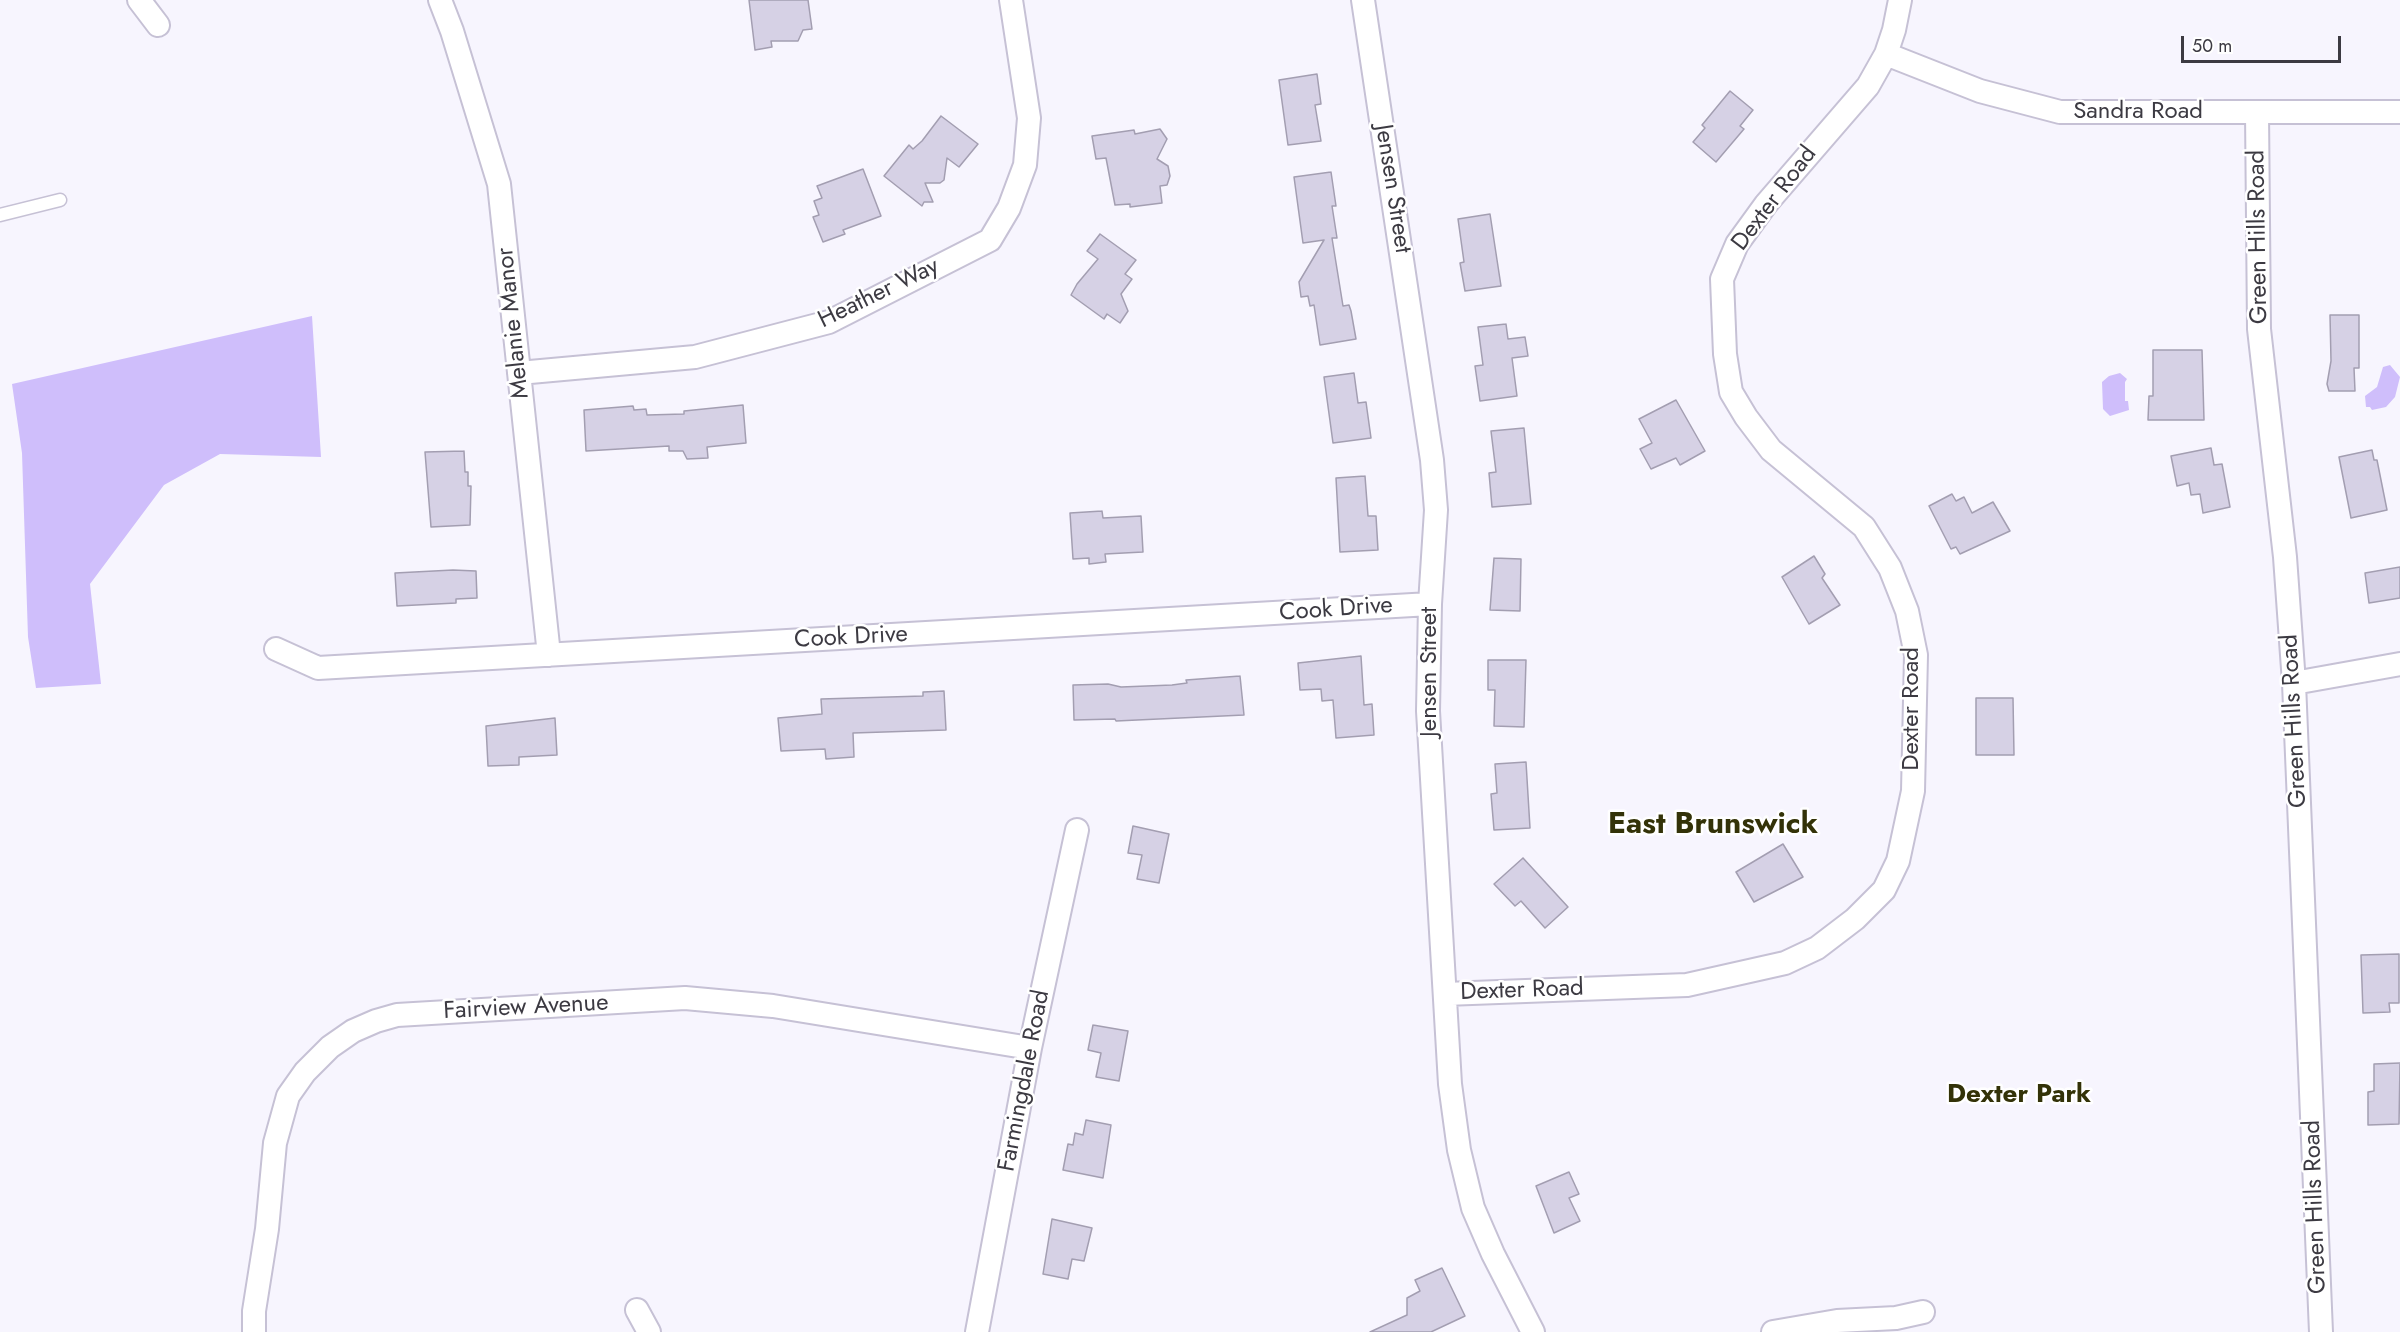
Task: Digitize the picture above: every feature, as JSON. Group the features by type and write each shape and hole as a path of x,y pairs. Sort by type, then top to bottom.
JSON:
{"street":[{"path":"139,0 158,25"},
{"name":"Melanie Manor","path":"440,0 452,31 499,184 549,655"},
{"name":"Heather Way","path":"519,373 695,357 829,322 990,240 1009,208 1025,165 1029,118 1011,0"},
{"name":"Jensen Street","path":"1363,0 1432,460 1436,510 1430,604 1428,711 1450,1084 1459,1150 1473,1208 1493,1254 1533,1332"},
{"name":"Dexter Road","path":"1445,994 1687,985 1785,963 1817,948 1855,919 1884,890 1898,861 1912,791 1916,655 1907,611 1890,568 1864,528 1772,450 1746,417 1731,392 1722,314 1722,279 1737,244 1766,204 1829,129 1856,103 1886,54 1900,0"},
{"name":"Sandra Road","path":"1886,54 1980,91 2061,112 2400,112"},
{"name":"Green Hills Road","path":"2257,112 2259,328 2285,557 2294,683 2320,1332"},
{"name":"Cook Drive","path":"276,649 318,668 1430,604"},
{"path":"2294,683 2400,664"},
{"name":"Farmingdale Road","path":"977,1332 1030,1047 1077,830"},
{"name":"Fairview Avenue","path":"254,1332 254,1311 267,1229 275,1143 288,1096 305,1072 330,1047 353,1031 376,1021 398,1015 685,998 773,1006 1030,1047"},
{"path":"637,1310 649,1332"},
{"path":"1773,1332 1837,1321 1896,1318 1923,1312"}],"lane":[{"path":"0,215 60,200"}],"shaded area":[{"path":"312,316 321,457 220,454 164,485 90,584 101,684 36,688 28,637 22,453 12,384"},
{"path":"2390,365 2400,377 2395,397 2386,407 2372,410 2366,407 2365,396 2377,387 2383,367"},
{"path":"2120,373 2127,379 2125,401 2128,401 2129,410 2110,416 2103,409 2102,382 2109,376"}],"building":[{"path":"749,0 808,0 812,29 803,30 798,41 771,41 772,47 755,50"},
{"path":"1317,74 1321,104 1315,105 1321,141 1288,145 1279,80"},
{"path":"1730,91 1753,110 1740,126 1744,129 1716,162 1693,142 1705,128 1702,125"},
{"path":"941,116 978,144 959,167 947,158 944,180 940,183 925,183 933,202 924,202 922,206 884,176 909,145 913,149 922,141"},
{"path":"1160,129 1167,139 1157,159 1168,166 1170,176 1167,185 1160,186 1162,203 1130,207 1130,204 1115,205 1106,158 1096,159 1092,136 1134,130 1135,134"},
{"path":"863,169 881,216 843,230 845,234 823,242 813,217 819,215 814,201 822,198 817,186"},
{"path":"1331,172 1336,206 1332,206 1337,238 1332,238 1343,306 1349,305 1356,339 1320,345 1314,305 1310,306 1308,296 1301,297 1299,282 1324,240 1303,243 1294,177"},
{"path":"1490,214 1501,286 1465,291 1460,263 1464,262 1458,219"},
{"path":"1100,234 1136,260 1125,274 1132,279 1121,294 1128,311 1120,323 1107,314 1104,319 1071,295 1077,284 1098,259 1087,251"},
{"path":"2330,315 2359,315 2359,368 2354,368 2355,391 2329,391 2327,384 2331,361"},
{"path":"1506,324 1508,339 1525,337 1528,356 1512,358 1517,396 1480,401 1475,366 1483,365 1478,327"},
{"path":"2153,350 2202,350 2204,420 2148,420 2149,396 2153,396"},
{"path":"1354,373 1358,403 1366,402 1371,438 1333,443 1324,377"},
{"path":"1676,400 1705,451 1680,465 1676,458 1651,469 1640,449 1652,443 1639,419"},
{"path":"743,405 746,443 707,447 708,458 687,459 683,451 669,451 669,446 586,451 584,410 633,406 634,410 646,409 647,415 684,414 684,411"},
{"path":"1524,428 1531,504 1492,507 1489,473 1496,472 1491,431"},
{"path":"2211,448 2214,465 2222,464 2230,507 2203,513 2200,494 2191,495 2189,483 2177,486 2171,456"},
{"path":"2372,450 2374,460 2377,460 2387,510 2351,518 2339,457"},
{"path":"464,451 465,472 468,472 468,486 471,486 470,525 431,527 425,452"},
{"path":"1365,476 1368,516 1376,516 1378,550 1340,552 1336,478"},
{"path":"1952,494 1956,501 1964,497 1972,513 1993,502 2010,531 1960,554 1956,547 1951,549 1929,506"},
{"path":"1102,511 1103,518 1141,516 1143,552 1105,554 1106,562 1089,564 1089,558 1073,559 1070,513"},
{"path":"1814,556 1825,574 1822,578 1840,605 1809,624 1782,577"},
{"path":"1494,558 1521,559 1520,611 1490,610"},
{"path":"2400,567 2400,598 2369,603 2365,573"},
{"path":"476,571 477,598 456,599 456,603 397,606 395,573"},
{"path":"1361,656 1364,705 1372,704 1374,735 1336,738 1333,700 1322,701 1321,689 1300,690 1298,663"},
{"path":"1488,660 1526,660 1524,727 1494,726 1495,690 1488,690"},
{"path":"1240,676 1244,715 1116,721 1115,719 1074,720 1073,685 1108,684 1121,687 1172,685 1187,683 1186,680"},
{"path":"944,691 946,730 853,733 854,757 826,759 825,749 781,751 778,718 822,714 821,699 923,696 923,692"},
{"path":"1976,698 2013,698 2014,755 1976,755"},
{"path":"555,718 557,755 519,757 519,765 488,766 486,726"},
{"path":"1526,762 1530,828 1494,830 1491,794 1497,793 1495,764"},
{"path":"1133,826 1169,834 1159,883 1137,879 1142,855 1128,853"},
{"path":"1783,844 1803,877 1754,902 1736,872"},
{"path":"1523,858 1568,907 1545,928 1521,901 1515,906 1494,884"},
{"path":"2399,954 2399,1003 2389,1003 2390,1012 2363,1013 2361,955"},
{"path":"1093,1025 1128,1031 1119,1081 1096,1077 1101,1053 1088,1050"},
{"path":"2400,1063 2399,1124 2368,1125 2368,1092 2374,1091 2374,1064"},
{"path":"1086,1120 1111,1125 1103,1178 1063,1170 1068,1144 1073,1145 1075,1133 1083,1135"},
{"path":"1569,1172 1579,1194 1569,1198 1580,1221 1554,1233 1536,1186"},
{"path":"1052,1219 1092,1228 1084,1261 1072,1259 1068,1279 1043,1274"},
{"path":"1442,1268 1465,1316 1431,1332 1370,1332 1407,1315 1407,1298 1420,1291 1415,1280"}],"district":[{"name":"East Brunswick","path":"1713,826"},
{"name":"Dexter Park","path":"2019,1096"}]}
